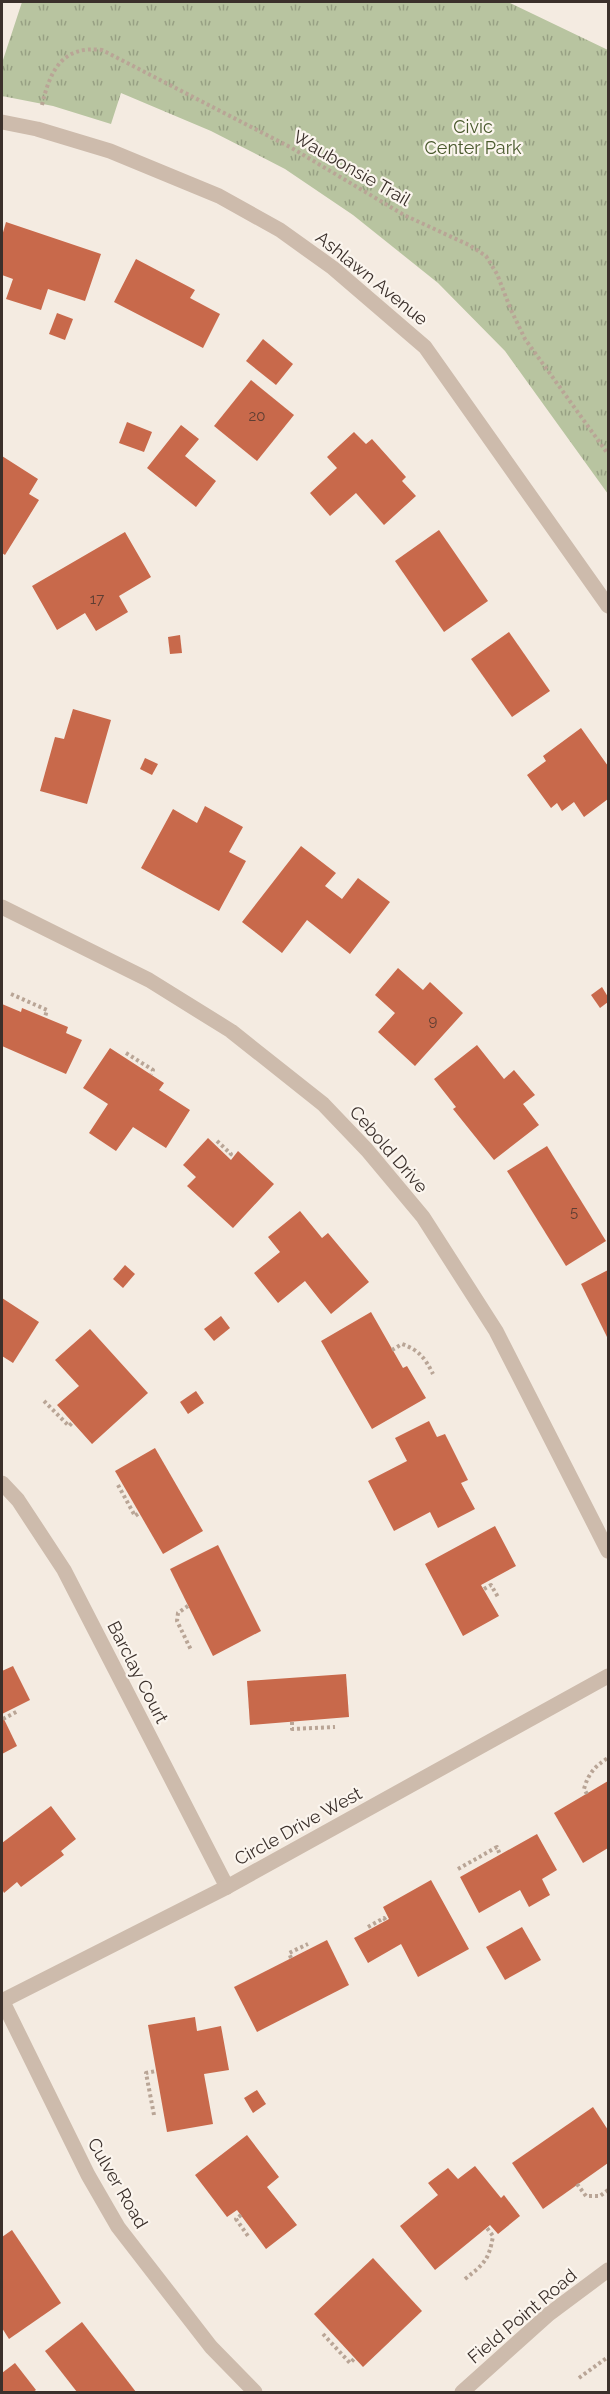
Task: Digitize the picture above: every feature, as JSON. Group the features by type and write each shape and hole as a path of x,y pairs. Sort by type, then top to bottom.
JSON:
{"street":[{"name":"Ashlawn Avenue","path":"2,122 36,129 110,151 219,196 280,230 333,268 425,347 609,606"},
{"name":"Cebold Drive","path":"2,907 149,980 231,1031 323,1104 423,1217 496,1331 609,1551"},
{"name":"Barclay Court","path":"2,1483 18,1500 64,1570 226,1887"},
{"name":"Circle Drive West","path":"2,2000 226,1887 609,1676"},
{"name":"Culver Road","path":"2,2000 88,2175 118,2227 211,2347 255,2392"},
{"name":"Field Point Road","path":"462,2392 549,2314 609,2270"}],"path":[{"name":"Waubonsie Trail","path":"36,129 46,86 66,56 85,48 102,50 290,147 404,215 469,245 486,256 497,274 525,339 609,454"},
{"path":"11,994 47,1010 45,1017"},
{"path":"126,1053 153,1070 151,1074"},
{"path":"217,1141 231,1154 228,1157"},
{"path":"392,1350 402,1344 416,1349 425,1359 433,1374"},
{"path":"44,1401 69,1426 73,1422"},
{"path":"118,1485 135,1516 139,1513"},
{"path":"484,1589 491,1585 498,1597"},
{"path":"188,1606 178,1613 177,1621 191,1650"},
{"path":"3,1719 18,1711"},
{"path":"292,1722 292,1729 334,1727"},
{"path":"587,1794 584,1789 587,1777 598,1764 609,1758"},
{"path":"458,1869 497,1847 500,1855"},
{"path":"368,1927 384,1918 386,1921"},
{"path":"291,1958 289,1953 308,1944"},
{"path":"154,2115 146,2073 156,2071"},
{"path":"578,2184 586,2196 600,2196 609,2190"},
{"path":"241,2216 236,2219 248,2236"},
{"path":"465,2279 479,2268 490,2254 493,2236 487,2228"},
{"path":"323,2334 350,2363 355,2358"},
{"path":"579,2378 609,2357"}],"green space":[{"name":"Civic Center Park","path":"22,2 508,2 608,50 608,494 505,351 438,283 353,215 285,169 211,131 121,93 111,124 53,106 2,96 2,63"}],"building":[{"path":"6,222 101,254 85,301 48,289 41,310 6,299 13,279 2,275 2,236"},
{"path":"136,259 195,290 190,298 220,314 203,348 114,302"},
{"path":"57,313 73,319 65,340 49,334"},
{"path":"263,339 293,364 276,385 246,361"},
{"path":"251,380 294,415 257,461 214,426"},
{"path":"127,422 152,432 144,452 119,443"},
{"path":"181,425 199,439 185,456 216,481 196,507 147,468"},
{"path":"354,432 366,444 372,439 406,477 402,481 416,496 384,525 356,493 330,516 310,493 337,468 327,457"},
{"path":"2,456 38,479 29,494 39,500 5,555 2,553"},
{"path":"439,530 488,601 444,632 395,561"},
{"path":"125,532 151,577 119,596 128,612 96,631 85,613 57,630 32,586"},
{"path":"509,632 550,691 512,717 471,659"},
{"path":"180,635 182,653 170,654 168,637"},
{"path":"73,709 111,720 87,804 40,791 55,737 64,739"},
{"path":"581,728 608,766 608,799 584,817 574,802 562,811 557,803 551,808 527,775 546,761 543,756"},
{"path":"145,758 158,764 152,775 140,769"},
{"path":"205,806 243,827 229,852 246,861 219,911 141,868 173,809 197,823"},
{"path":"301,846 336,873 325,886 342,899 358,878 390,902 350,954 307,920 282,953 242,922"},
{"path":"398,968 423,990 430,982 463,1013 415,1066 378,1032 395,1013 375,995"},
{"path":"602,987 608,997 608,1002 600,1008 591,995"},
{"path":"2,1004 21,1012 22,1008 68,1027 66,1033 82,1040 66,1074 2,1046"},
{"path":"477,1045 504,1079 514,1070 535,1095 523,1104 539,1125 494,1160 453,1109 456,1107 434,1079"},
{"path":"110,1048 164,1083 159,1090 190,1110 166,1148 133,1127 116,1151 89,1133 108,1104 83,1088"},
{"path":"208,1138 231,1160 238,1151 274,1184 233,1228 187,1186 196,1177 183,1165"},
{"path":"547,1146 606,1241 566,1266 507,1171"},
{"path":"300,1211 322,1238 328,1233 369,1282 331,1314 305,1281 278,1303 254,1273 280,1252 268,1237"},
{"path":"125,1265 135,1274 123,1288 113,1279"},
{"path":"608,1270 608,1339 581,1284"},
{"path":"2,1298 39,1322 13,1363 2,1356"},
{"path":"371,1312 403,1368 407,1366 426,1398 372,1429 321,1341"},
{"path":"221,1316 230,1328 214,1341 204,1329"},
{"path":"90,1329 148,1393 92,1444 57,1405 79,1386 55,1360"},
{"path":"196,1391 204,1403 188,1414 180,1402"},
{"path":"429,1421 437,1437 445,1434 468,1480 461,1483 475,1509 438,1528 430,1512 394,1531 368,1481 407,1461 395,1438"},
{"path":"155,1448 203,1531 163,1554 115,1471"},
{"path":"495,1526 516,1566 481,1585 499,1616 463,1636 425,1564"},
{"path":"218,1545 261,1631 213,1656 170,1569"},
{"path":"13,1666 30,1700 2,1714 2,1671"},
{"path":"346,1674 349,1717 250,1725 247,1681"},
{"path":"2,1715 17,1746 2,1754"},
{"path":"608,1781 608,1848 583,1863 554,1813"},
{"path":"51,1806 76,1839 61,1851 64,1855 21,1887 17,1882 4,1893 2,1889 2,1843"},
{"path":"537,1834 557,1870 542,1879 550,1895 529,1907 520,1890 479,1913 460,1877"},
{"path":"431,1880 469,1949 418,1977 401,1944 368,1963 354,1938 389,1919 383,1907"},
{"path":"522,1927 541,1960 505,1980 486,1947"},
{"path":"327,1940 349,1985 257,2032 234,1987"},
{"path":"195,2017 197,2031 221,2026 229,2070 204,2074 213,2124 167,2132 148,2025"},
{"path":"257,2090 266,2104 253,2113 244,2098"},
{"path":"593,2107 608,2130 608,2163 543,2209 512,2163"},
{"path":"247,2135 279,2177 267,2187 297,2225 266,2249 237,2210 227,2217 195,2175"},
{"path":"475,2166 501,2198 504,2195 520,2216 498,2234 490,2225 435,2270 400,2226 438,2195 428,2183 448,2168 458,2179"},
{"path":"12,2230 61,2303 9,2339 2,2328 2,2237"},
{"path":"373,2258 422,2311 363,2367 314,2314"},
{"path":"82,2322 136,2392 77,2392 45,2351"},
{"path":"15,2363 36,2390 33,2392 2,2392 2,2373"}]}
